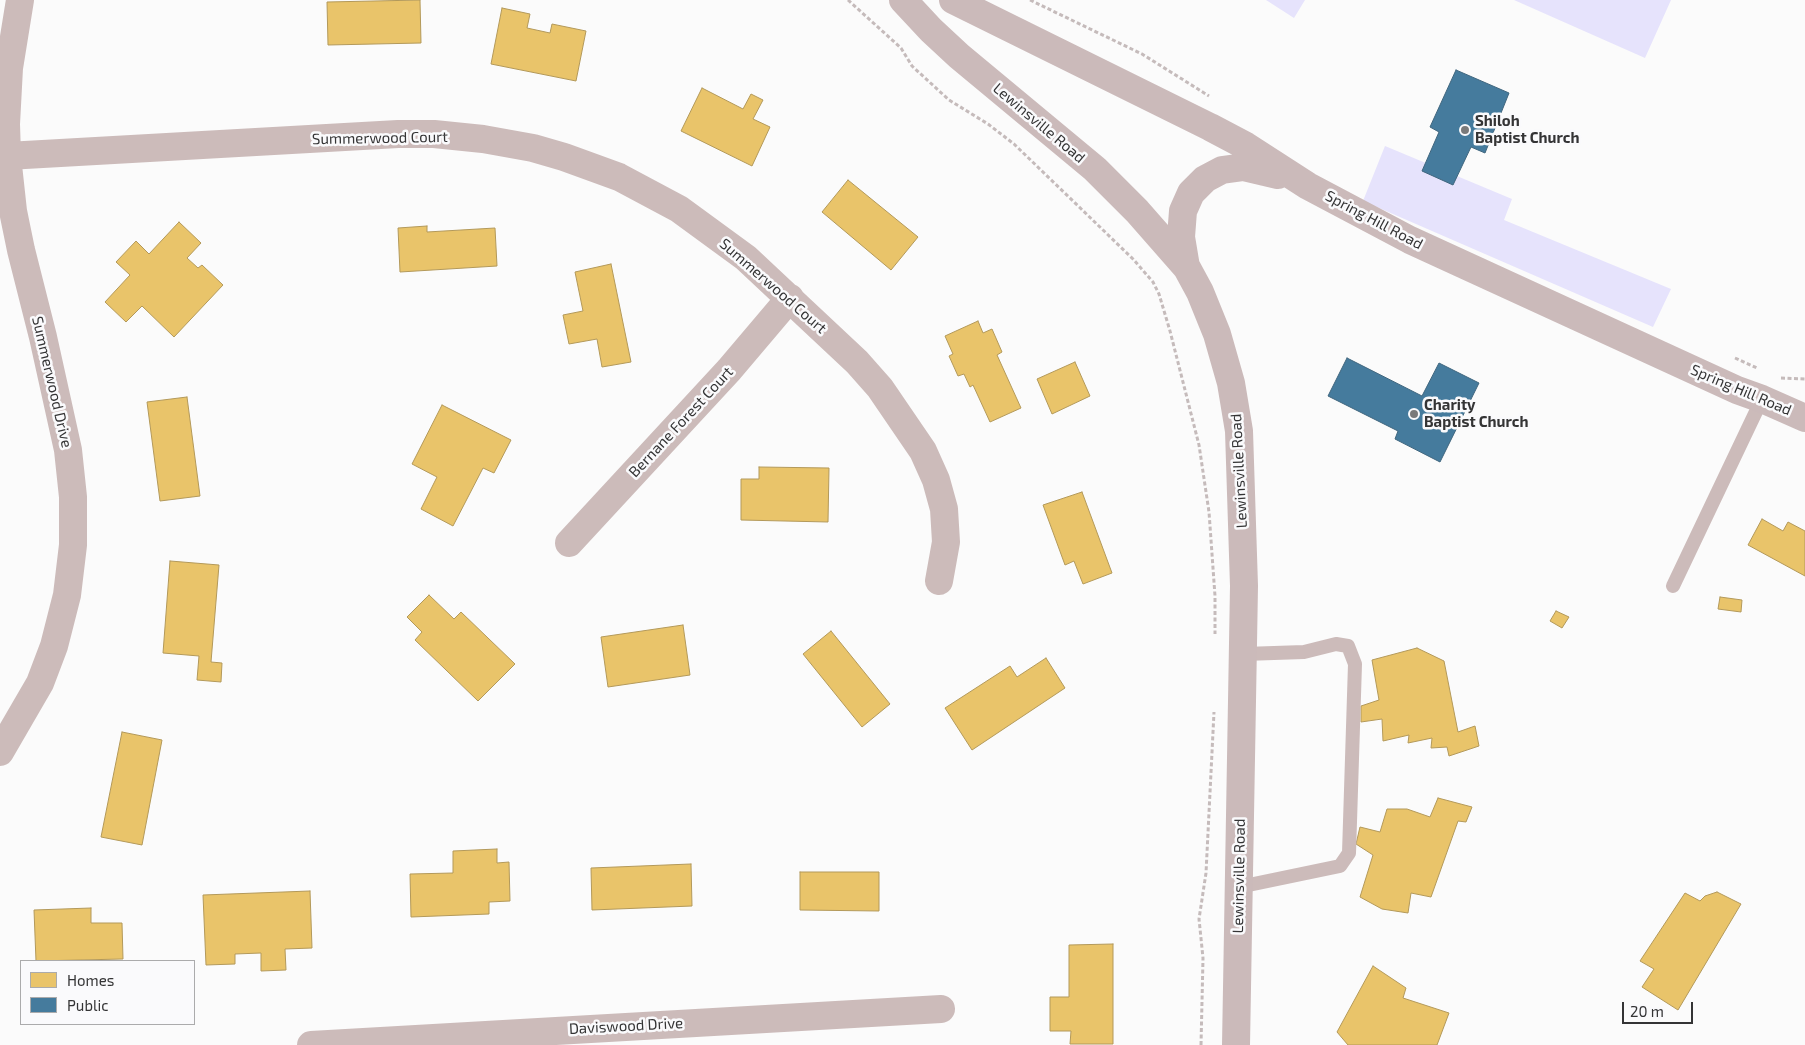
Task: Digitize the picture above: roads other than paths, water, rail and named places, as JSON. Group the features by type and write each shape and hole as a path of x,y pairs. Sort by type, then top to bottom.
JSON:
{"main road":[{"name":"Lewinsville Road","path":"903,0 959,56 1095,169 1137,211 1187,268 1200,292 1217,334 1231,383 1239,431 1244,586 1236,1045"},
{"name":"Spring Hill Road","path":"954,0 1210,127 1246,146 1308,186 1410,240 1737,390 1770,388 1805,418"},
{"path":"980,0 1048,46"},
{"path":"1187,268 1181,236 1183,211 1191,193 1205,179 1222,170 1244,167 1268,172 1308,186"}],"street":[{"name":"Summerwood Drive","path":"0,752 40,684 54,646 67,595 73,536 73,497 68,450 43,337 21,250 13,211 7,156 8,68 20,0"},
{"name":"Summerwood Court","path":"7,156 398,134 434,134 483,138 533,148 619,177 679,209 746,258 857,362 880,388 923,451 936,480 944,509 946,542 938,581"},
{"name":"Bernane Forest Court","path":"569,543 729,370 790,298"},
{"name":"Daviswood Drive","path":"311,1045 941,1008"}],"lane":[{"path":"1672,586 1770,388"},
{"path":"1239,886 1340,866 1349,853 1355,664 1348,646 1336,644 1304,652 1244,654"}],"place":[{"name":"Shiloh Baptist Church","path":"1465,130"},
{"name":"Charity Baptist Church","path":"1414,414"}]}
